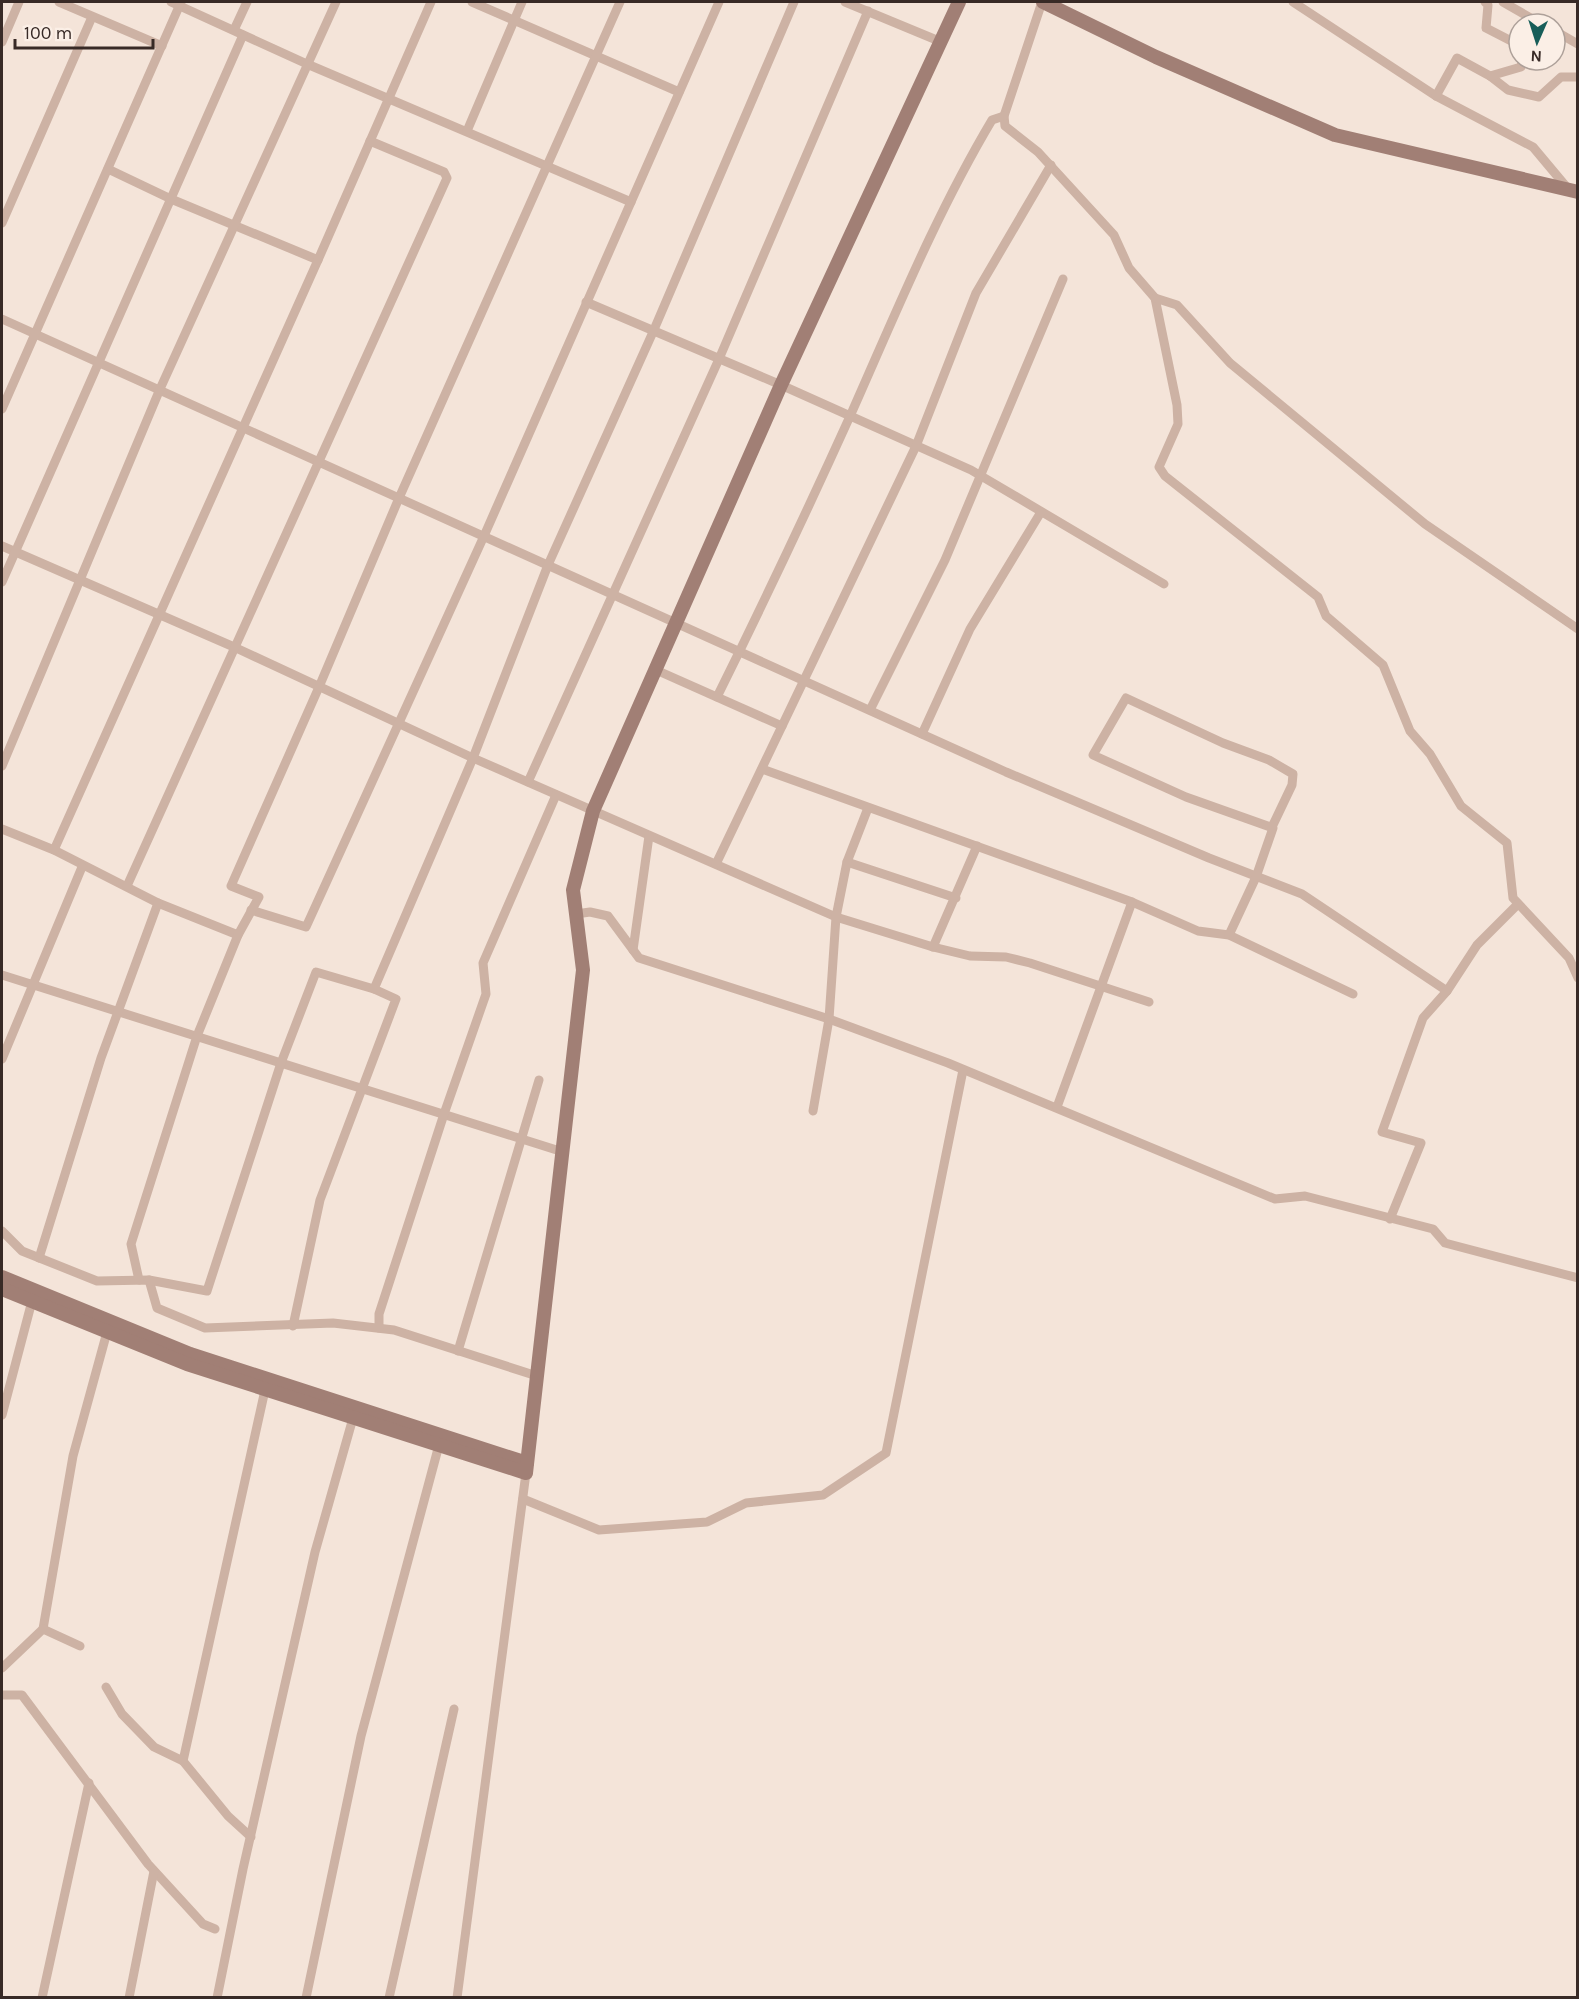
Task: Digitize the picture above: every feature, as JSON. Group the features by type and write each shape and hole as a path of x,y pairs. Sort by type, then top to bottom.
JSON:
{"street":[{"path":"2,42 5,25 20,2"},
{"path":"59,2 162,46"},
{"path":"234,30 247,2"},
{"path":"2,766 160,390 336,2"},
{"path":"54,850 431,2"},
{"path":"472,2 679,92"},
{"path":"467,131 522,2"},
{"path":"537,1376 394,1330 333,1323 205,1328 157,1308 131,1244 196,1036 238,935 259,897 231,886 399,498 620,2"},
{"path":"251,910 306,927 484,536 719,2"},
{"path":"374,989 473,758 548,565 653,332 794,2"},
{"path":"845,2 939,41"},
{"path":"457,1998 523,1499 583,970 573,890 593,811 781,385 959,2"},
{"path":"1573,191 1335,135 1156,57 1043,2 1004,116 1005,126 1051,165 1114,235 1129,268 1155,298 1177,405 1178,424 1159,467 1165,476 1318,597 1326,616 1383,665 1410,731 1430,754 1461,806 1507,843 1513,898 1569,958 1578,978"},
{"path":"1293,2 1436,96 1533,147 1573,191"},
{"path":"1485,2 1488,5 1486,28 1507,39"},
{"path":"1503,2 1520,12"},
{"path":"2,409 162,46 177,3 307,64 631,202"},
{"path":"528,782 719,359 868,11"},
{"path":"2,223 92,17"},
{"path":"2,582 243,35"},
{"path":"1436,96 1457,58 1490,76 1508,90 1539,97 1561,77 1578,77"},
{"path":"1490,76 1507,71"},
{"path":"717,697 850,416 921,254 970,156 992,120 1004,116"},
{"path":"128,886 447,178 444,172 370,141"},
{"path":"716,864 916,446 975,293 1051,165"},
{"path":"108,169 171,199 318,260"},
{"path":"870,711 945,560 982,477 1063,279"},
{"path":"1155,298 1177,305 1230,363 1425,524 1578,629"},
{"path":"586,302 781,385 982,477 1164,584"},
{"path":"2,319 1006,772 1256,877 1302,894 1447,991"},
{"path":"922,734 970,629 1041,512"},
{"path":"2,546 234,647 399,725 556,795 836,917 970,956 1006,957 1149,1002"},
{"path":"656,670 782,726"},
{"path":"1229,935 1256,877 1272,827 1292,785 1293,774 1269,760 1223,743 1126,698 1093,755 1186,797 1272,827"},
{"path":"762,769 1132,902 1198,931 1229,935 1353,994"},
{"path":"379,1328 379,1314 486,994 483,963 556,795"},
{"path":"813,1111 829,1019 836,917 847,862 868,807"},
{"path":"3,833 54,850 82,867 128,886 158,903 238,935"},
{"path":"633,950 649,836"},
{"path":"933,947 978,846"},
{"path":"847,862 956,898"},
{"path":"2,1059 82,867"},
{"path":"1057,1107 1132,902"},
{"path":"39,1258 101,1058 158,903"},
{"path":"1390,1220 1421,1143 1382,1132 1423,1018 1447,991 1477,945 1518,904"},
{"path":"576,914 590,912 608,916 639,958 829,1019 1057,1107 1275,1199 1305,1196 1390,1220 1433,1229 1445,1243 1578,1278"},
{"path":"2,1231 22,1251 97,1281 144,1280 207,1292 281,1063 316,972 374,989 396,999 320,1200 293,1326"},
{"path":"2,975 562,1152"},
{"path":"523,1499 599,1530 707,1522 746,1503 823,1495 886,1453 963,1070"},
{"path":"458,1351 539,1080"},
{"path":"2,1278 190,1354 526,1468"},
{"path":"2,1289 187,1364 439,1445 526,1468"},
{"path":"2,1415 32,1301"},
{"path":"2,1668 43,1629 73,1456 107,1332"},
{"path":"183,1761 265,1390"},
{"path":"217,1998 315,1552 354,1418"},
{"path":"306,1998 361,1736 439,1445"},
{"path":"43,1629 80,1646"},
{"path":"106,1687 122,1714 154,1747 183,1761 228,1816 251,1837"},
{"path":"2,1695 22,1695 154,1871 203,1924 215,1929"},
{"path":"389,1998 454,1709"},
{"path":"42,1998 89,1783"},
{"path":"129,1998 154,1871"}]}
